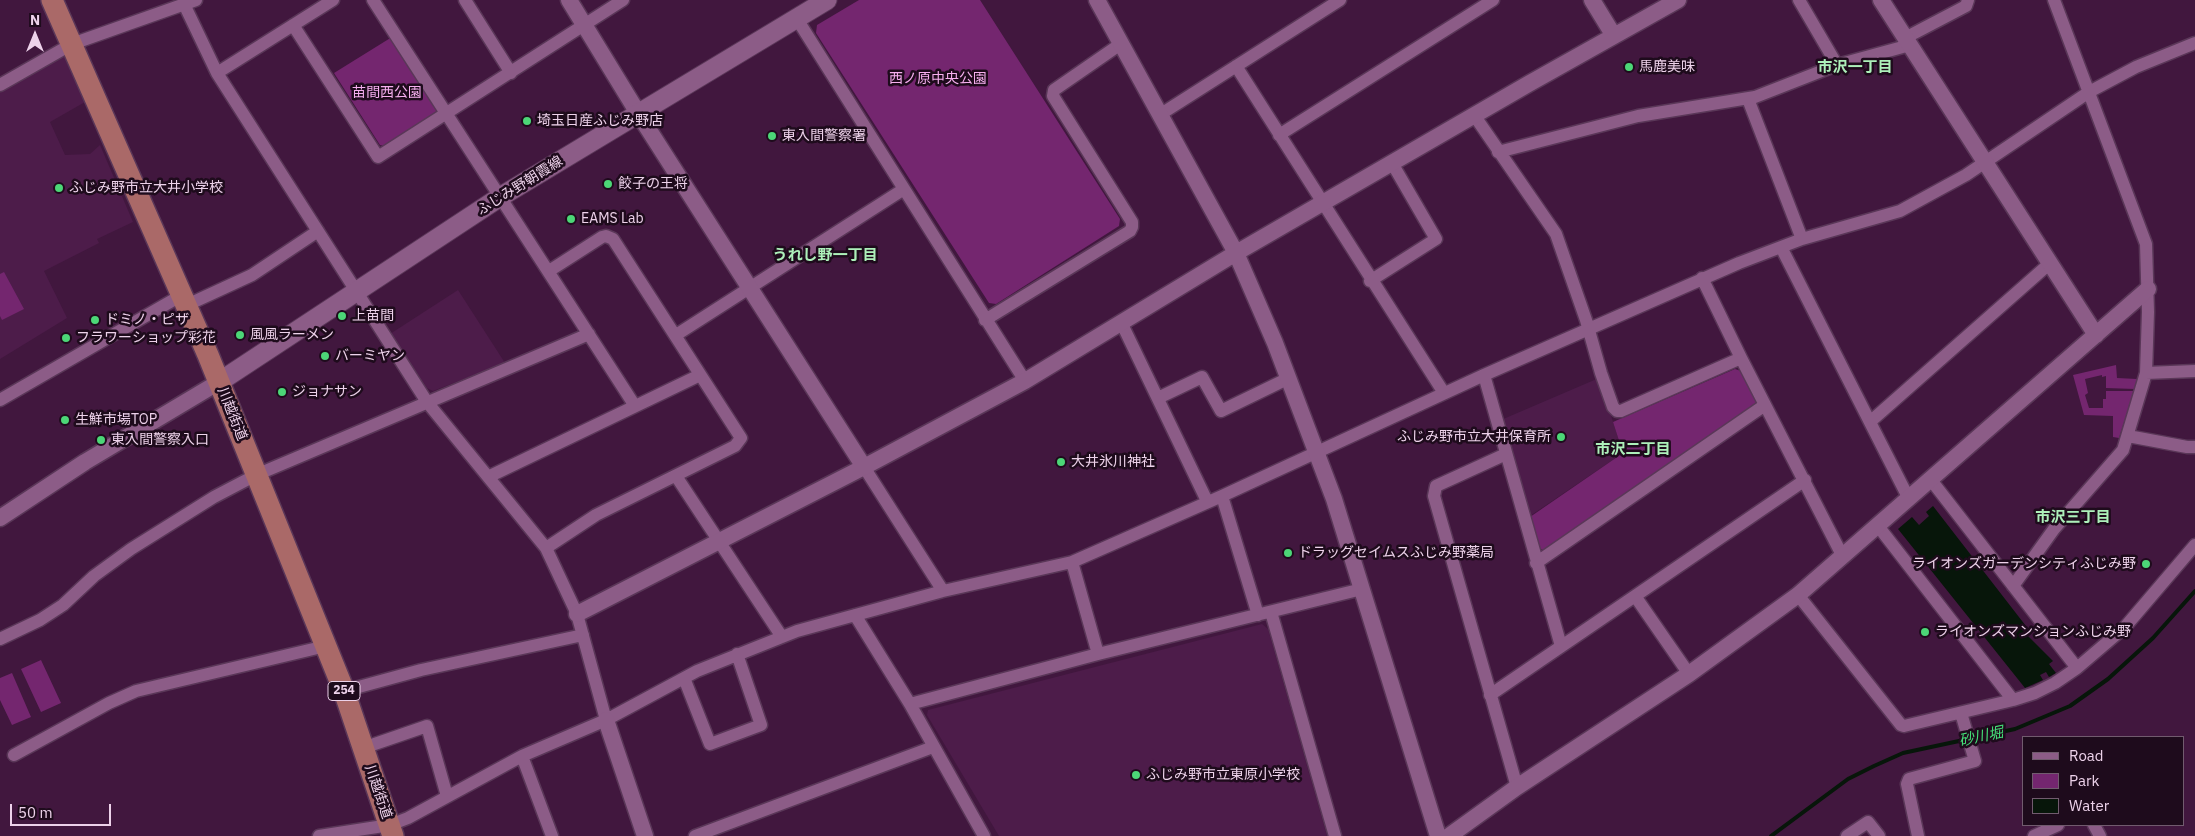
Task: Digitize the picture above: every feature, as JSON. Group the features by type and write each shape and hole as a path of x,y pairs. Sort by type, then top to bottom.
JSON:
{"highway":[{"name":"川越街道","path":"52,0 185,300 219,382 344,691 392,831"}],"main road":[{"name":"ふじみ野朝霞線","path":"219,382 500,197 827,0"}],"street":[{"path":"0,85 72,44 196,0"},
{"path":"217,73 333,0"},
{"path":"373,0 635,406"},
{"path":"465,0 511,73"},
{"path":"569,0 638,113 943,591"},
{"path":"293,25 378,157 623,0"},
{"path":"1097,0 1236,252 1289,378 1318,452 1438,836"},
{"path":"1161,114 1340,0"},
{"path":"1280,135 1493,0"},
{"path":"1592,0 1614,36"},
{"path":"577,614 864,467 1025,381 1236,252 1678,0"},
{"path":"1799,0 1837,65"},
{"path":"1881,0 2096,335"},
{"path":"1498,152 1638,116 1748,99 1837,65 1908,42 1966,6 1968,0"},
{"path":"2013,586 2054,529 2123,450 2146,373 2148,289 2146,244 2054,0"},
{"path":"184,4 217,73 427,402 546,548 577,614 606,720 645,836"},
{"path":"797,19 1025,381"},
{"path":"985,320 1130,231 1132,227 1132,222 1053,96 1054,90 1122,43"},
{"path":"319,836 392,831 408,818 522,756 606,720 684,678 782,636 943,591 1072,562 1702,278 1802,239 1900,211 1984,163 2089,92 2136,68 2195,43"},
{"path":"1236,66 1370,280 1444,393"},
{"path":"1748,99 1802,239"},
{"path":"1474,115 1556,234 1589,328 1601,373 1613,407 1617,411 1621,411 1741,358"},
{"path":"1370,280 1436,239 1392,163"},
{"path":"676,335 904,189"},
{"path":"0,400 185,300 252,275 318,231"},
{"path":"546,548 596,515 735,446 740,441 740,435 610,237 602,237 549,271"},
{"path":"1781,247 1909,499"},
{"path":"1871,422 2049,264"},
{"path":"1702,278 1741,358 1844,557"},
{"path":"1449,836 1517,787 1689,674 1798,595 1844,557 2148,289"},
{"path":"1121,322 1207,501"},
{"path":"0,639 40,620 63,605 94,576 130,549 214,497 256,475 589,334"},
{"path":"2146,373 2195,371"},
{"path":"488,476 700,375"},
{"path":"1484,375 1561,646"},
{"path":"1158,398 1202,377 1221,411 1289,378"},
{"path":"0,518 84,462 219,382"},
{"path":"1536,563 1765,405"},
{"path":"2128,436 2195,447"},
{"path":"1506,454 1436,486 1434,496 1517,787"},
{"path":"676,476 782,636"},
{"path":"1490,694 1805,480"},
{"path":"1931,480 2077,668"},
{"path":"1222,496 1264,614 1335,836"},
{"path":"1878,526 2013,700"},
{"path":"1798,595 1900,725 1904,726 1963,718 2035,693 2077,668 2125,627 2195,545"},
{"path":"1072,562 1098,654"},
{"path":"910,704 1098,654 1362,589"},
{"path":"1635,596 1689,674"},
{"path":"855,615 910,704 984,836"},
{"path":"344,691 421,670 583,635"},
{"path":"14,755 109,703 136,691 326,646"},
{"path":"684,678 710,744 761,726 737,654"},
{"path":"1918,836 1907,784 1909,779 1975,761 1963,718"},
{"path":"363,748 427,726 447,796"},
{"path":"694,836 934,747"},
{"path":"522,756 552,836"},
{"path":"1847,836 1868,822 1879,836"},
{"path":"2034,836 2056,826"}],"shaded area":[{"name":"ふじみ野市立大井小学校","path":"59,54 64,56 85,102 50,122 65,155 90,154 100,145 133,222 97,239 99,243 44,271 67,318 0,359 0,88"},
{"path":"458,290 505,363 433,391 427,388 390,334"},
{"name":"ふじみ野市立大井保育所","path":"1599,378 1623,453 1530,516 1501,420"},
{"name":"ふじみ野市立東原小学校","path":"1262,624 1268,629 1327,836 999,836 927,715 928,710"}],"green space":[{"name":"西ノ原中央公園","path":"859,0 980,0 1120,219 1119,226 996,304 989,303 816,33 817,25"},
{"name":"苗間西公園","path":"392,37 437,108 436,113 384,146 380,145 334,73"},
{"path":"4,272 24,309 2,320 0,316 0,274"},
{"path":"2116,365 2117,378 2137,379 2135,389 2106,388 2106,376 2102,377 2102,375 2085,379 2088,393 2085,395 2089,408 2103,408 2103,399 2106,399 2106,391 2134,391 2119,438 2113,437 2113,416 2084,415 2073,375"},
{"path":"1735,369 1741,371 1757,404 1547,551 1540,549 1530,517 1623,453 1613,422"},
{"path":"41,660 61,703 41,712 21,669"},
{"path":"12,673 31,717 12,725 0,700 0,678"}],"water":[{"path":"1933,506 2029,630 2026,634 2053,661 2049,664 2056,673 2049,677 2046,672 2040,675 2043,680 2025,688 1898,529 1912,517 1919,525 1929,516 1926,512"}],"waterway":[{"name":"砂川堀","path":"1771,836 1848,779 1903,753 2015,729 2070,706 2108,679 2153,638 2195,591"}],"place":[{"name":"馬鹿美味","path":"1629,67"},
{"name":"埼玉日産ふじみ野店","path":"527,121"},
{"name":"東入間警察署","path":"772,136"},
{"name":"餃子の王将","path":"608,184"},
{"name":"ふじみ野市立大井小学校","path":"59,188"},
{"name":"EAMS Lab","path":"571,219"},
{"name":"上苗間","path":"342,316"},
{"name":"ドミノ・ピザ","path":"95,320"},
{"name":"風風ラーメン","path":"240,335"},
{"name":"フラワーショップ彩花","path":"66,338"},
{"name":"バーミヤン","path":"325,356"},
{"name":"ジョナサン","path":"282,392"},
{"name":"生鮮市場TOP","path":"65,420"},
{"name":"ふじみ野市立大井保育所","path":"1561,437"},
{"name":"東入間警察入口","path":"101,440"},
{"name":"大井氷川神社","path":"1061,462"},
{"name":"ドラッグセイムスふじみ野薬局","path":"1288,553"},
{"name":"ライオンズガーデンシティふじみ野","path":"2146,564"},
{"name":"ライオンズマンションふじみ野","path":"1925,632"},
{"name":"ふじみ野市立東原小学校","path":"1136,775"}],"district":[{"name":"市沢一丁目","path":"1855,68"},
{"name":"うれし野一丁目","path":"825,256"},
{"name":"市沢二丁目","path":"1633,450"},
{"name":"市沢三丁目","path":"2073,518"}]}
